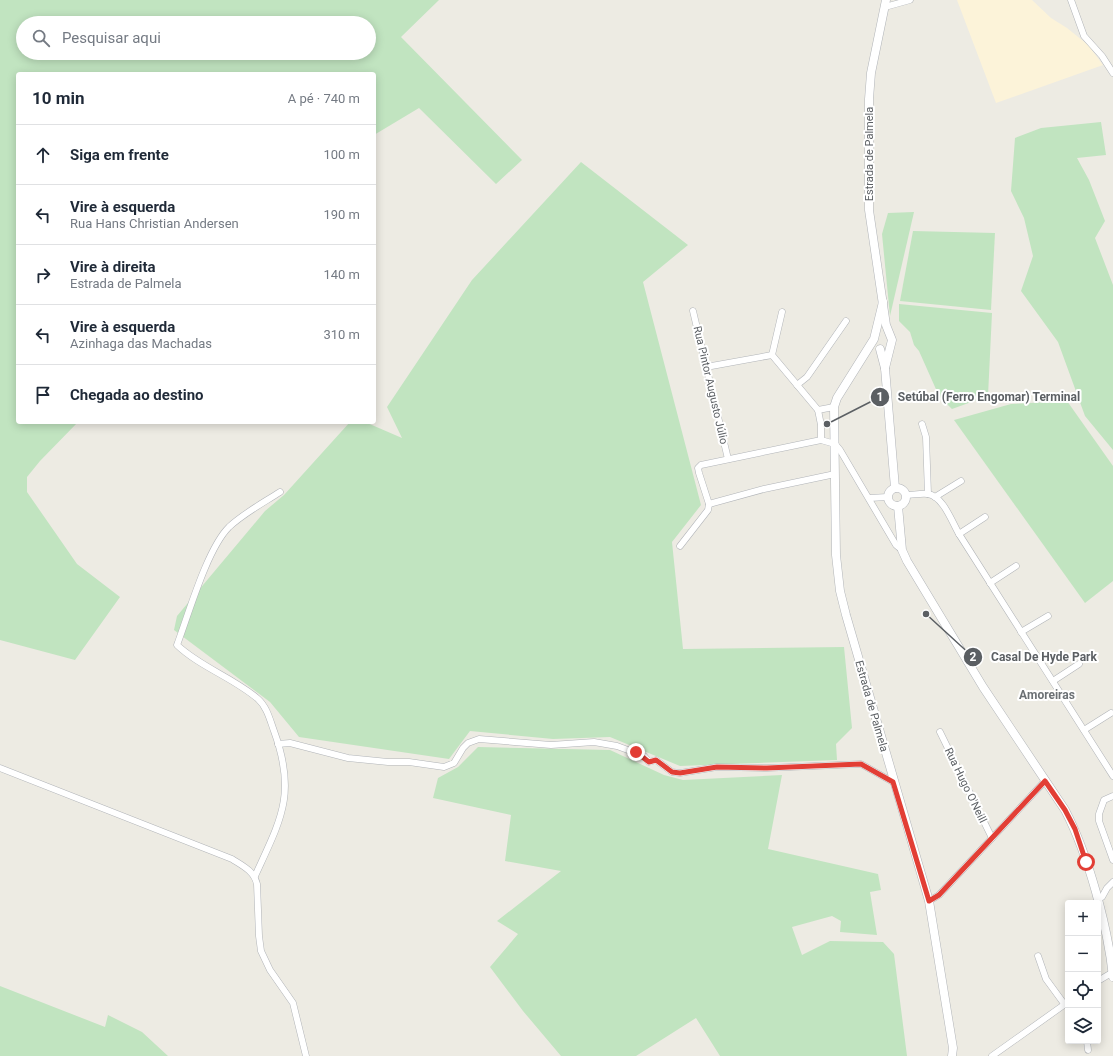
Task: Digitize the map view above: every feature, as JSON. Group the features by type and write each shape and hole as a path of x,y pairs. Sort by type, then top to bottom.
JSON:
{"street":[{"path":"885,4 910,0"},
{"path":"1071,0 1084,36 1102,56 1113,73"},
{"name":"Estrada de Palmela","path":"885,4 871,73 869,99 869,210 886,325 890,335"},
{"name":"Estrada de Palmela","path":"883,302 875,337 837,398 834,407 836,444 836,555 840,592 893,782 929,901 953,1048 952,1056"},
{"name":"Rua Pintor Augusto Júlio","path":"693,311 728,459"},
{"path":"772,355 782,312"},
{"path":"796,385 807,377 846,320"},
{"path":"885,368 892,340 890,335 883,332 875,337 874,344 879,349 885,368 895,488"},
{"path":"879,349 885,350 891,346"},
{"name":"Estrada de Palmela","path":"862,358 879,349"},
{"path":"706,367 772,355"},
{"path":"772,355 818,410 821,440"},
{"path":"818,410 834,407"},
{"path":"922,424 926,437 928,494"},
{"path":"680,546 705,515 709,504 699,473 698,468 701,465 821,440 836,444 870,498 896,544 902,550"},
{"path":"709,504 764,489 835,474"},
{"path":"935,496 961,481"},
{"path":"887,497 889,492 895,488 903,490 906,495 905,501 898,506"},
{"path":"280,492 235,522 220,538 210,558 177,645 194,658 257,698 266,710 278,744 285,772 285,797 278,825 255,876 261,951 270,970 293,1004 306,1056"},
{"path":"906,495 928,494 935,496 941,502 958,534 1113,776"},
{"path":"870,498 887,497"},
{"path":"887,497 892,504 898,506"},
{"path":"898,506 902,550 906,561 984,687 1065,810 1075,829 1097,899 1113,977"},
{"path":"958,534 985,517"},
{"path":"990,583 1016,566"},
{"path":"1021,632 1048,616"},
{"path":"1053,681 1079,664"},
{"path":"1084,730 1111,713"},
{"name":"Rua Hugo O'Neill","path":"940,732 992,838"},
{"path":"278,744 290,743 348,758 388,762 409,762 444,767 454,763 463,748 468,743 479,739 551,745 594,742 630,750 644,756 649,762 656,760 672,772 680,773 717,767 767,768 861,764 893,782"},
{"path":"0,768 232,859 255,876"},
{"path":"929,901 939,895 1045,781"},
{"path":"1113,796 1104,800 1098,818 1113,860"},
{"path":"1097,899 1102,897 1107,888 1113,882"},
{"path":"1038,956 1046,979 1065,1003"},
{"path":"1101,979 1113,972"},
{"path":"992,1056 1065,1005"},
{"path":"1087,1044 1088,1050"}],"shaded area":[{"path":"957,0 1032,0 1051,18 1067,28 1088,45 1103,65 996,103"}],"green space":[{"path":"0,0 439,0 401,37 522,160 496,184 419,108 376,134 376,72 16,72 16,424 76,424 40,461 27,477 27,492 77,564 120,597 75,660 0,640"},
{"path":"1101,122 1106,155 1077,158 1089,180 1105,221 1095,238 1113,285 1113,450 1085,416 1058,342 1021,291 1033,256 1024,218 1011,191 1015,138 1041,128"},
{"path":"581,162 688,245 643,282 701,505 672,542 683,649 844,647 852,728 836,744 837,760 680,766 610,737 553,739 470,731 449,759 299,737 270,702 174,630 177,616 265,511 284,495 348,424 370,424 402,438 387,407 472,280"},
{"path":"914,212 890,316 882,234 888,213"},
{"path":"913,231 995,233 991,310 900,301"},
{"path":"899,304 992,313 988,396 952,409 939,396 919,351 914,345 910,332 899,321"},
{"path":"1067,401 1113,466 1113,581 1085,603 954,420 1011,404"},
{"path":"478,747 610,750 664,775 683,780 782,775 768,849 878,874 881,890 870,892 877,935 840,932 841,921 832,916 792,927 802,955 830,941 883,942 894,954 907,1056 720,1056 696,1018 636,1056 561,1056 523,1011 490,967 518,934 497,921 561,871 505,861 511,815 433,798 438,778 458,767"},
{"path":"0,986 105,1027 108,1015 142,1032 168,1056 0,1056"}],"place":[{"name":"Setúbal (Ferro Engomar) Terminal","path":"827,424"},
{"name":"Casal De Hyde Park","path":"926,614"}],"district":[{"name":"Amoreiras","path":"1047,695"}],"route":[{"path":"636,752 644,756 649,762 656,760 672,772 680,773 717,767 767,768 861,764 873,770 893,782 929,901 939,895 1045,781 1065,810 1075,829 1086,862"}]}
